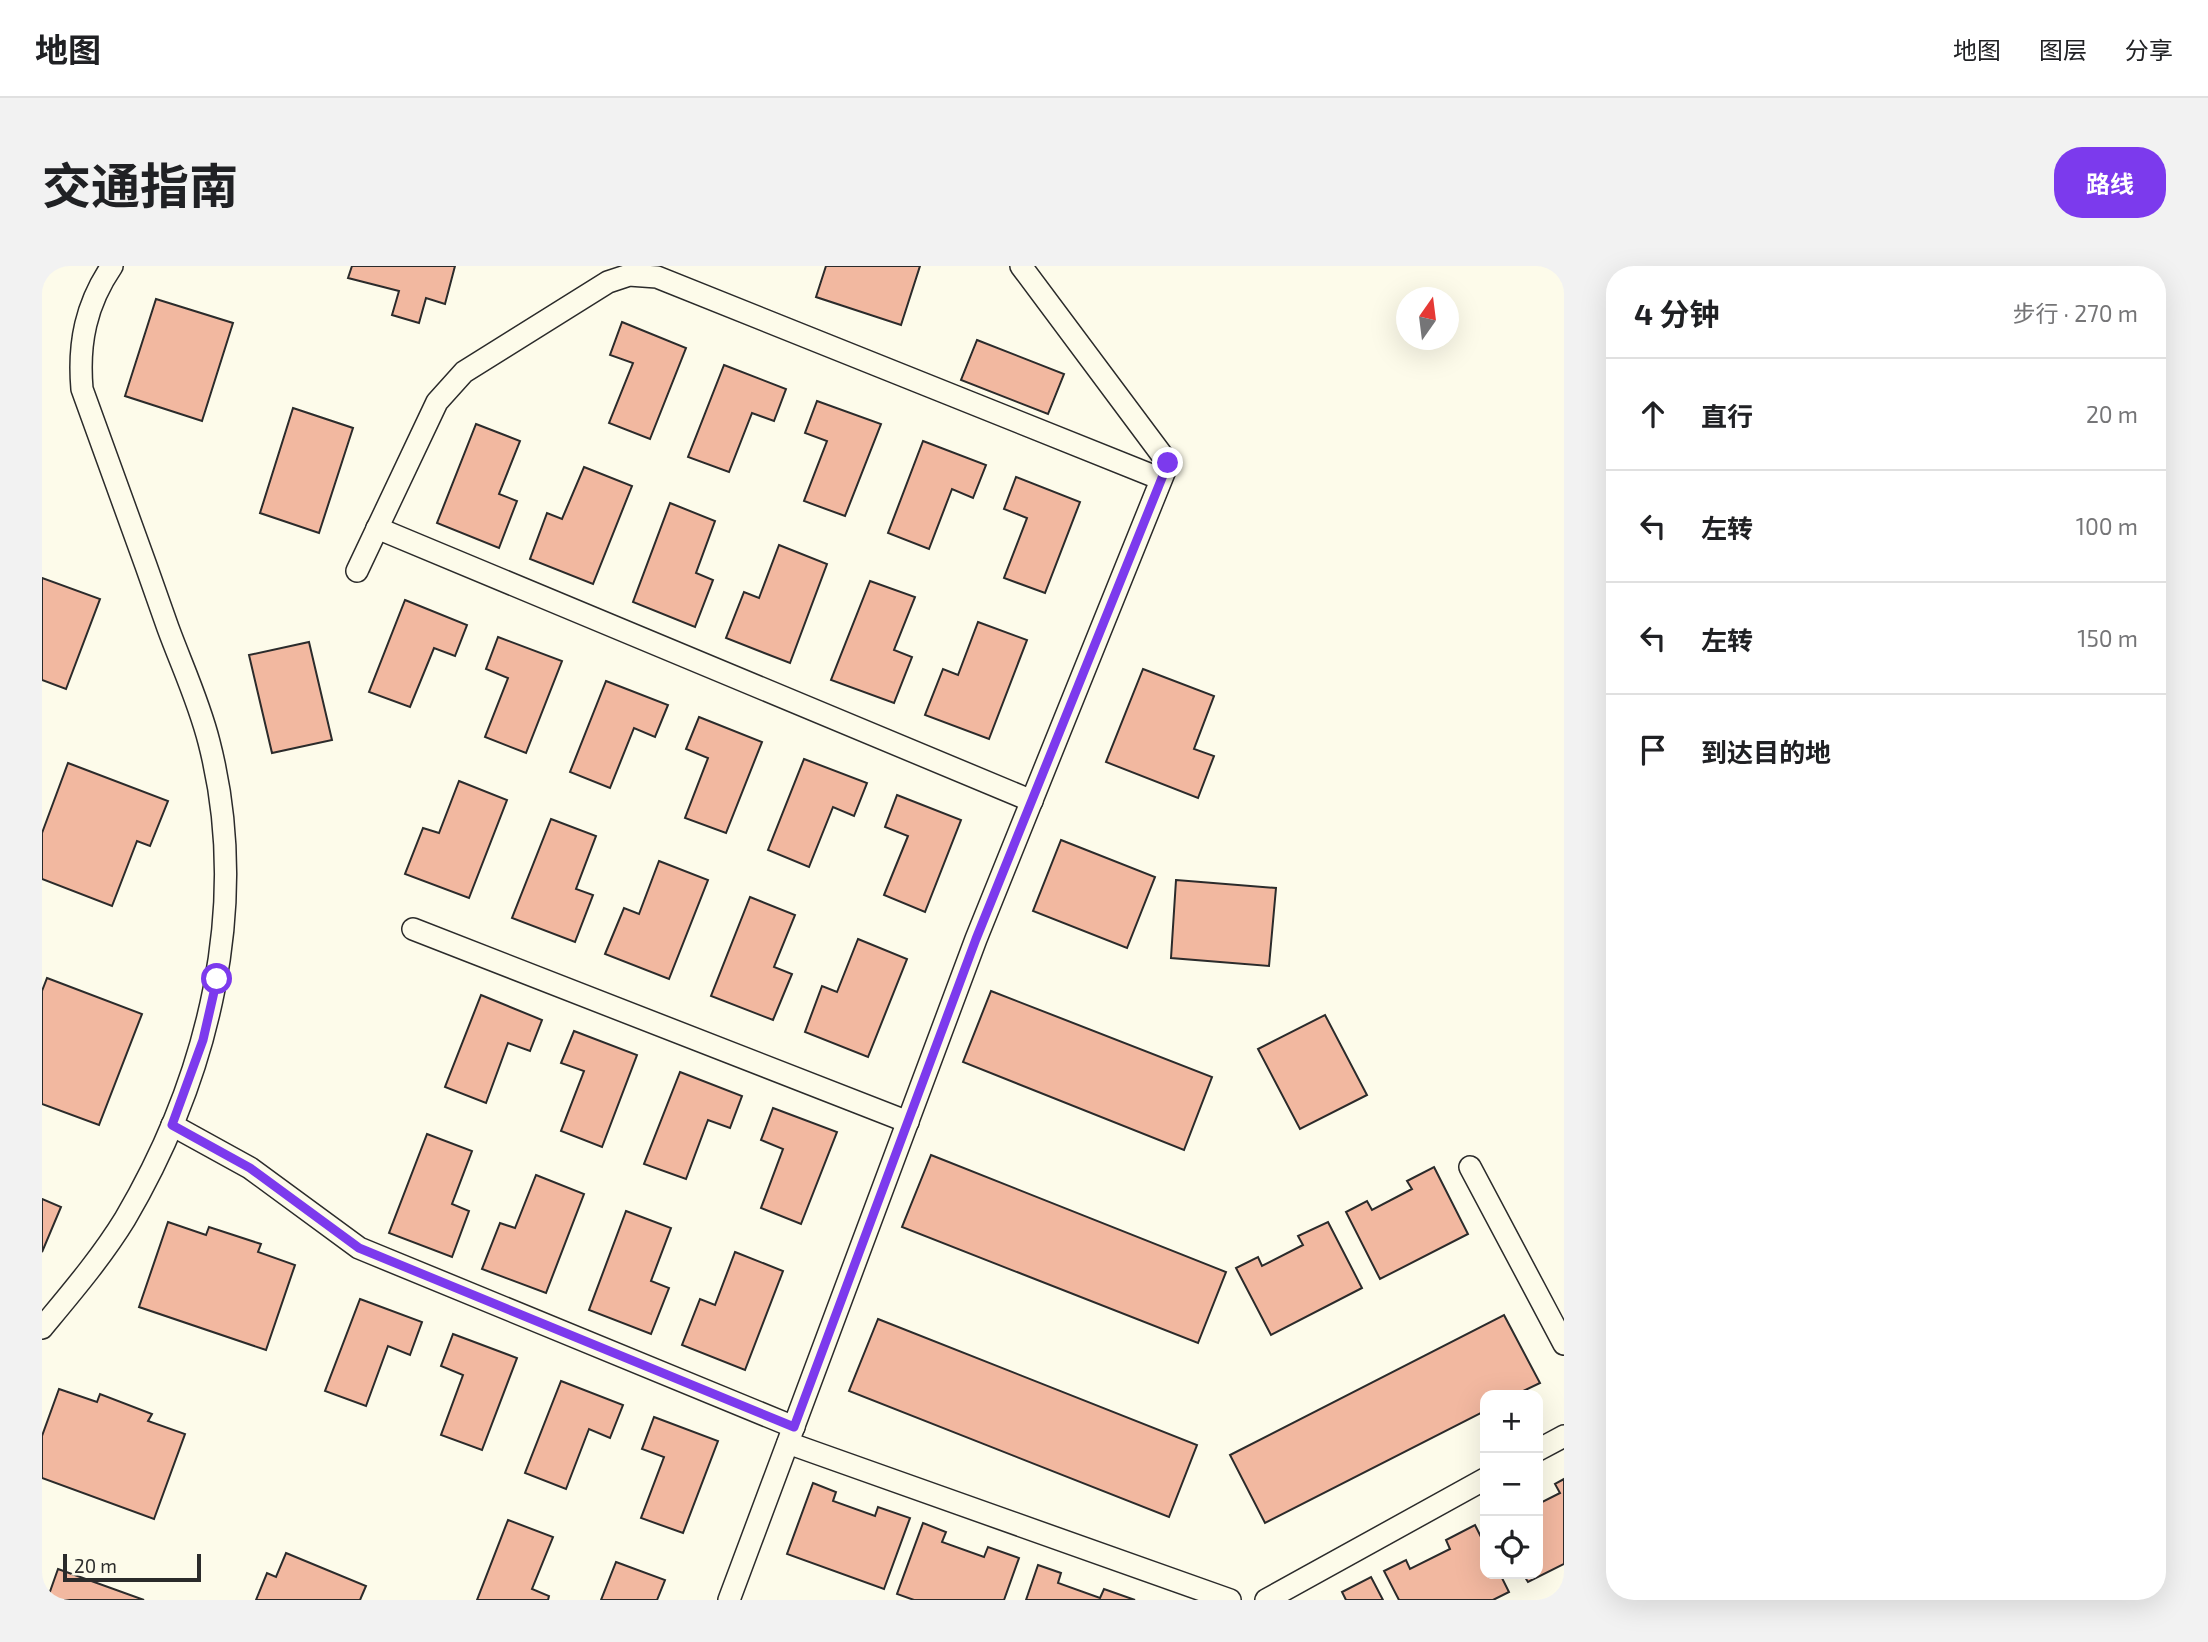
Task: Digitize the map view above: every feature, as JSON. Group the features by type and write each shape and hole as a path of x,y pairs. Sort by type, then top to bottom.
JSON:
{"lane":[{"path":"42,1328 83,1279 124,1220 172,1125 203,1040 217,979 224,918 226,857 220,796 201,716 82,389 81,352 87,315 98,286 111,266"},
{"path":"730,1600 1031,801 1168,463 1021,266"},
{"path":"357,571 437,402 464,372 608,282 629,275 657,277 1161,479"},
{"path":"377,528 1031,801"},
{"path":"413,929 908,1122"},
{"path":"172,1125 250,1168 359,1248 791,1435 1212,1596 1230,1600"},
{"path":"1470,1167 1564,1344"},
{"path":"1543,1447 1564,1436"},
{"path":"1266,1600 1480,1482"}],"building":[{"path":"352,266 455,266 445,304 426,298 419,323 392,315 399,291 348,278"},
{"path":"826,266 920,266 901,325 816,297"},
{"path":"156,299 233,323 202,421 125,396"},
{"path":"622,322 686,348 650,439 609,423 633,363 610,355"},
{"path":"977,340 1064,374 1048,414 961,380"},
{"path":"724,365 786,389 774,421 752,413 729,472 688,457"},
{"path":"817,401 881,424 845,516 804,501 827,441 805,433"},
{"path":"293,408 353,428 319,533 260,513"},
{"path":"476,424 520,441 499,494 517,501 499,548 437,523"},
{"path":"923,441 986,465 973,498 952,489 929,549 888,533"},
{"path":"584,467 632,486 593,584 530,559 547,513 562,519"},
{"path":"1016,477 1080,502 1045,593 1004,578 1027,518 1004,509"},
{"path":"670,503 715,521 696,573 713,580 695,627 633,602"},
{"path":"779,545 827,564 790,663 726,638 744,592 759,598"},
{"path":"42,578 100,599 66,689 42,680"},
{"path":"870,581 915,597 894,650 912,657 894,703 831,680"},
{"path":"405,600 467,625 455,656 434,648 410,707 369,692"},
{"path":"978,622 1027,640 989,739 925,715 943,669 958,675"},
{"path":"498,637 562,661 526,753 485,737 508,678 486,669"},
{"path":"309,642 332,740 272,753 249,655"},
{"path":"1143,669 1214,696 1194,749 1214,756 1198,798 1106,762"},
{"path":"606,681 668,705 655,737 634,728 610,788 570,772"},
{"path":"699,717 762,742 726,833 685,818 708,758 686,749"},
{"path":"804,759 867,783 854,816 833,807 809,867 768,850"},
{"path":"68,763 168,801 150,846 137,841 112,906 42,879 42,833"},
{"path":"459,781 507,800 469,898 405,874 423,828 439,833"},
{"path":"897,795 961,820 925,912 884,895 908,836 885,827"},
{"path":"551,819 596,836 576,889 593,895 575,942 512,918"},
{"path":"1061,840 1155,877 1127,948 1033,911"},
{"path":"659,861 708,880 669,979 605,954 624,908 639,914"},
{"path":"1176,880 1276,888 1269,966 1171,958"},
{"path":"750,897 795,915 774,967 792,974 773,1020 711,996"},
{"path":"858,939 907,959 868,1057 805,1032 822,986 837,992"},
{"path":"47,978 142,1014 99,1125 42,1104 42,991"},
{"path":"991,991 1212,1077 1184,1150 963,1062"},
{"path":"481,995 542,1020 530,1051 508,1043 486,1103 445,1087"},
{"path":"1325,1015 1367,1095 1300,1129 1258,1049"},
{"path":"574,1031 637,1055 602,1147 561,1131 584,1071 561,1063"},
{"path":"680,1072 742,1096 730,1128 708,1120 686,1179 644,1164"},
{"path":"773,1108 837,1132 801,1224 761,1208 783,1149 761,1140"},
{"path":"427,1134 472,1151 452,1204 469,1211 452,1257 389,1233"},
{"path":"931,1155 1226,1272 1198,1343 902,1227"},
{"path":"1434,1167 1468,1234 1380,1279 1346,1212 1367,1201 1372,1210 1412,1189 1407,1181"},
{"path":"536,1175 584,1194 546,1293 482,1269 500,1223 515,1228"},
{"path":"42,1199 61,1207 42,1252"},
{"path":"626,1211 671,1228 651,1281 669,1288 651,1334 589,1310"},
{"path":"168,1222 206,1235 209,1227 261,1244 258,1252 295,1265 266,1350 139,1307"},
{"path":"1328,1222 1362,1288 1271,1335 1236,1268 1258,1257 1262,1266 1303,1245 1298,1236"},
{"path":"735,1252 783,1271 745,1370 682,1345 700,1299 715,1305"},
{"path":"360,1299 422,1322 410,1355 388,1346 366,1406 325,1391"},
{"path":"1504,1315 1540,1383 1525,1390 1480,1390 1480,1414 1265,1523 1230,1455"},
{"path":"878,1319 1197,1445 1169,1517 849,1391"},
{"path":"453,1334 517,1358 482,1450 441,1435 463,1375 441,1366"},
{"path":"561,1381 623,1405 610,1438 589,1429 566,1489 525,1473"},
{"path":"59,1389 97,1402 100,1394 152,1414 148,1421 185,1434 154,1519 42,1478 42,1436"},
{"path":"654,1417 718,1441 683,1533 641,1518 664,1457 642,1449"},
{"path":"1564,1479 1564,1564 1543,1574 1543,1502 1560,1493 1555,1484"},
{"path":"813,1483 836,1492 833,1501 875,1516 878,1507 910,1518 884,1589 787,1554"},
{"path":"508,1520 553,1537 532,1589 549,1596 548,1600 477,1600"},
{"path":"923,1523 946,1532 942,1542 984,1557 988,1547 1019,1558 1004,1600 914,1600 897,1594"},
{"path":"1475,1525 1480,1535 1480,1579 1502,1579 1509,1592 1493,1600 1399,1600 1384,1571 1406,1560 1410,1569 1450,1549 1446,1540"},
{"path":"286,1553 366,1586 360,1600 256,1600 267,1573 276,1577"},
{"path":"616,1562 665,1580 657,1600 601,1600"},
{"path":"1038,1565 1061,1573 1058,1583 1100,1598 1104,1589 1135,1600 1026,1600"},
{"path":"58,1569 144,1600 47,1600"},
{"path":"1371,1577 1383,1600 1346,1600 1342,1592"}],"route":[{"path":"217,979 203,1040 172,1125 250,1168 359,1248 794,1427 976,939 1168,463"}]}
